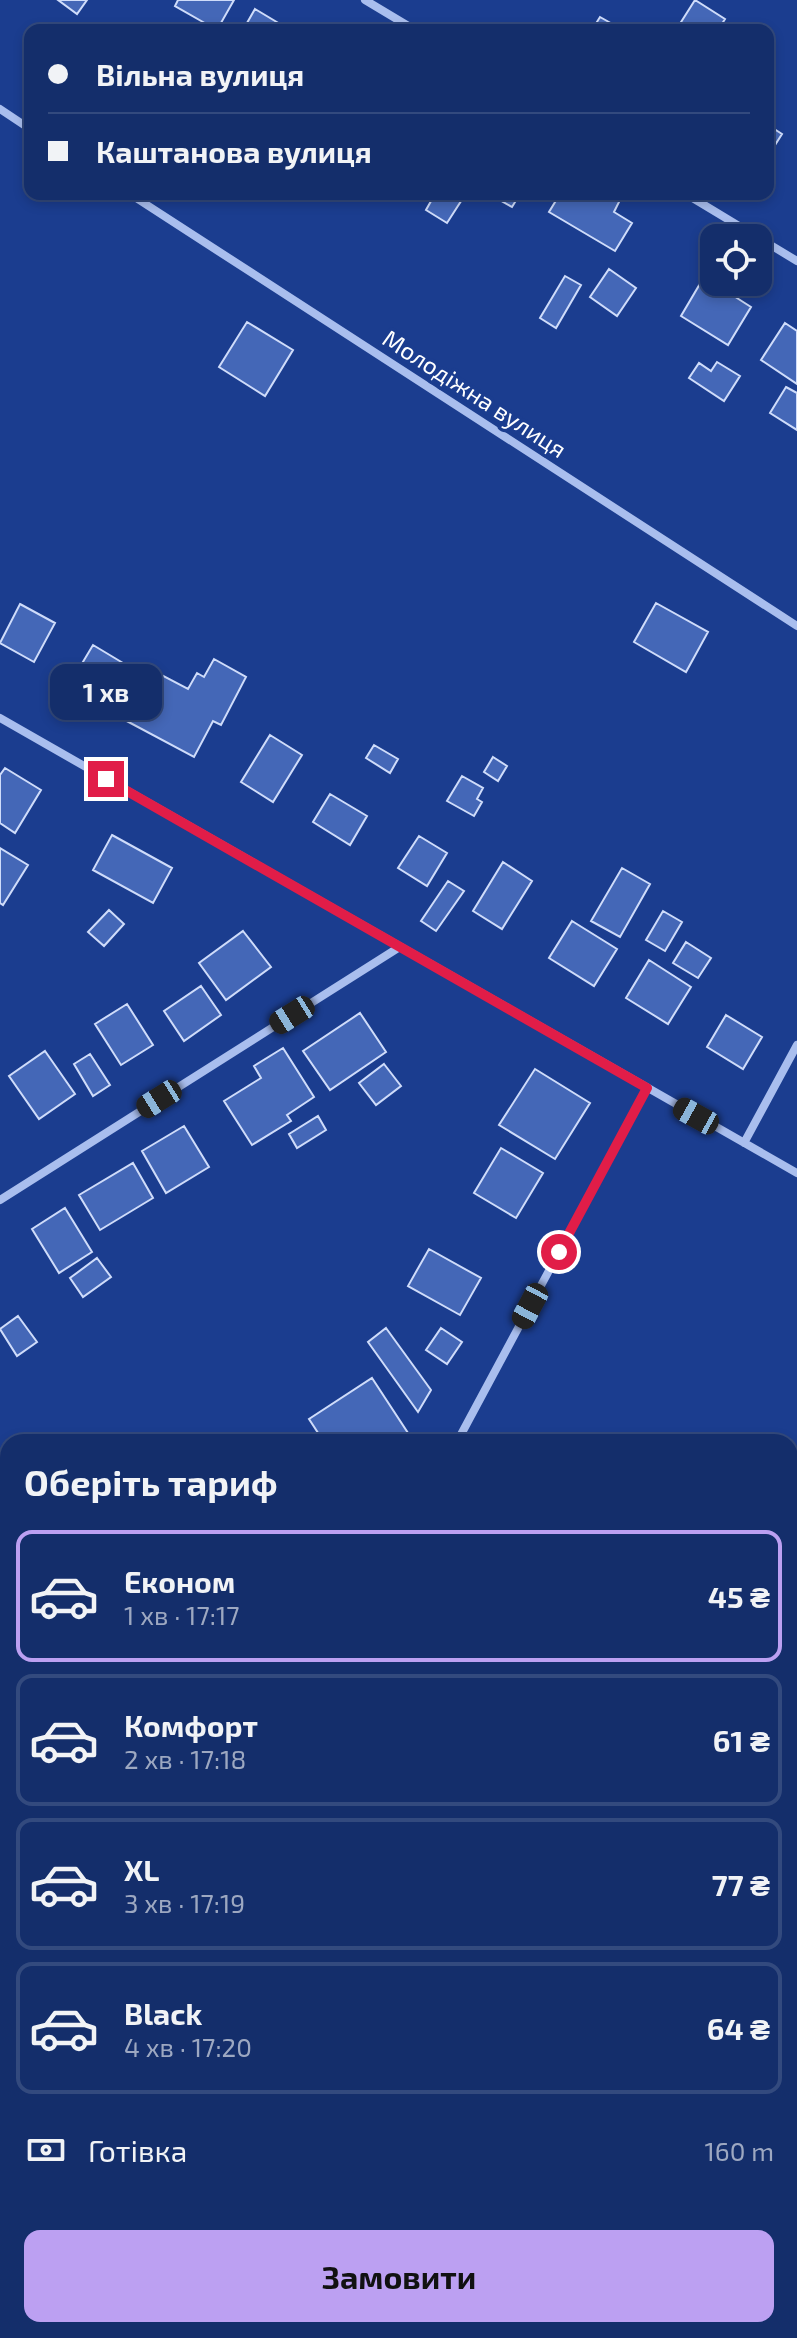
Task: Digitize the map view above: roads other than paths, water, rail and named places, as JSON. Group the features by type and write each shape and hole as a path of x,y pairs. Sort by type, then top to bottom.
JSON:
{"street":[{"path":"365,0 405,24"},
{"path":"0,109 24,125"},
{"name":"Молодіжна вулиця","path":"139,200 797,626"},
{"path":"696,200 797,261"},
{"path":"0,718 398,948 797,1173"},
{"path":"0,1200 398,948"},
{"path":"744,1143 797,1045"},
{"path":"461,1434 647,1088"}]}
